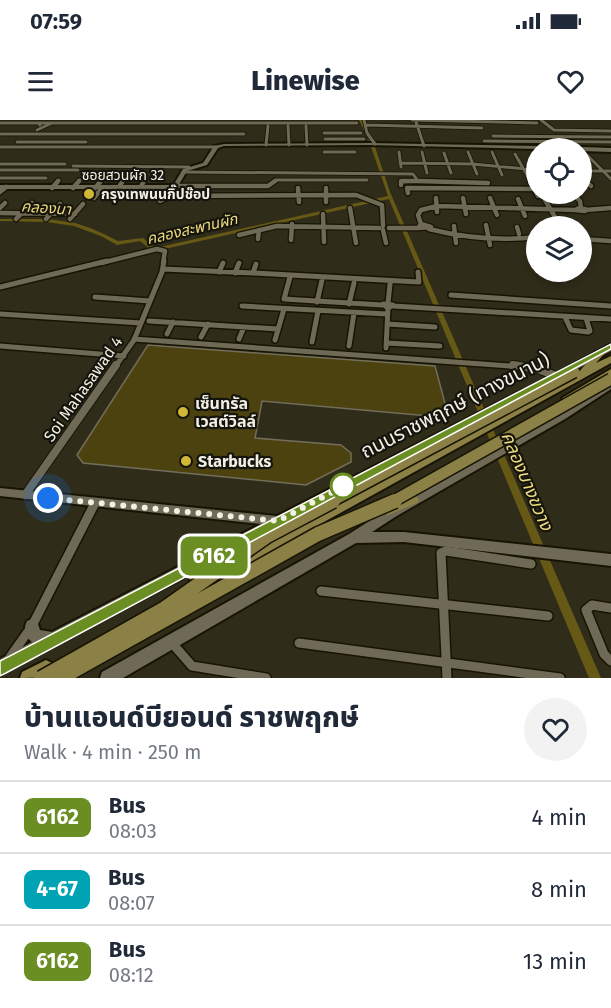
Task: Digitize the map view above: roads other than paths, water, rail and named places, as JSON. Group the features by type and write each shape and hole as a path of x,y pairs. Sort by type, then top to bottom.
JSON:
{"main road":[{"path":"28,678 180,592 254,555 479,423 500,419 577,374 599,354"},
{"path":"41,678 165,608 267,536 577,374 611,359"},
{"path":"73,678 611,372"},
{"path":"61,678 318,534 402,498 610,385"},
{"path":"336,528 413,501"},
{"path":"180,592 238,543"}],"street":[{"path":"194,121 200,120"},
{"path":"364,120 372,144"},
{"path":"414,120 537,123"},
{"path":"414,120 418,126 428,173"},
{"path":"541,120 549,128"},
{"path":"0,123 194,121 357,123"},
{"path":"493,122 499,126 611,131"},
{"path":"62,133 68,123"},
{"path":"37,130 41,124"},
{"path":"366,125 482,128"},
{"path":"266,145 268,126"},
{"path":"288,126 289,145"},
{"path":"306,126 307,145"},
{"path":"322,126 326,142"},
{"path":"78,138 89,127"},
{"path":"105,132 109,127"},
{"path":"124,132 128,127"},
{"path":"144,132 147,127"},
{"path":"157,143 167,127"},
{"path":"178,144 186,127"},
{"path":"198,143 204,127"},
{"path":"217,145 223,127"},
{"path":"241,145 245,127"},
{"path":"1,134 6,131"},
{"path":"27,131 18,140 86,142"},
{"path":"1,134 144,132 156,134"},
{"path":"324,133 361,133"},
{"path":"92,134 141,136 243,134"},
{"path":"95,144 101,136"},
{"path":"115,144 121,136"},
{"path":"136,143 141,136"},
{"path":"494,136 611,137"},
{"path":"0,147 307,145 364,139"},
{"path":"484,141 611,142"},
{"path":"24,147 30,142"},
{"path":"45,147 51,142"},
{"path":"326,142 423,149 526,148"},
{"path":"335,144 336,152"},
{"name":"ซอยสวนผัก 32","path":"3,187 172,187 189,167 205,164 217,145"},
{"path":"592,149 611,150"},
{"path":"324,152 355,152"},
{"path":"399,152 402,172"},
{"path":"468,152 477,174"},
{"path":"492,152 502,175"},
{"path":"444,153 451,173"},
{"path":"515,154 526,172"},
{"path":"592,160 611,179"},
{"path":"400,163 448,163 524,168"},
{"path":"0,164 65,164"},
{"path":"13,187 37,164"},
{"path":"72,166 189,167"},
{"path":"0,170 100,170"},
{"path":"592,171 611,171"},
{"path":"183,172 415,174 418,181"},
{"path":"0,178 46,178"},
{"path":"52,188 59,180"},
{"path":"73,188 80,180"},
{"path":"94,198 102,180"},
{"path":"118,188 123,180"},
{"path":"140,188 144,180"},
{"path":"162,188 164,180"},
{"path":"172,187 268,186 276,180 365,180 368,186"},
{"path":"401,185 401,181 488,183"},
{"path":"0,192 3,187"},
{"path":"172,187 186,189"},
{"path":"270,201 272,188"},
{"path":"298,188 298,199"},
{"path":"326,188 326,202"},
{"path":"351,188 352,197"},
{"path":"408,193 407,189 410,188 433,193 458,189 526,189"},
{"path":"213,199 217,189"},
{"path":"242,199 244,189"},
{"path":"458,189 466,214"},
{"path":"483,189 497,215"},
{"path":"509,189 512,195"},
{"path":"433,193 437,212"},
{"path":"160,201 166,197 370,198 383,208 386,243"},
{"path":"185,202 188,197"},
{"path":"518,199 525,216"},
{"path":"0,208 5,203"},
{"path":"16,219 32,203"},
{"path":"46,219 60,204"},
{"path":"70,219 83,204"},
{"path":"548,204 554,216"},
{"path":"581,204 585,216"},
{"path":"598,204 611,216"},
{"path":"420,226 418,215 421,210 436,206 575,210 611,208"},
{"path":"351,208 356,243"},
{"path":"0,213 75,214"},
{"path":"323,214 324,242"},
{"path":"291,240 292,224"},
{"path":"239,235 292,224 383,228 430,225 429,229 490,240 526,236"},
{"path":"486,225 490,240"},
{"path":"454,226 456,243"},
{"path":"517,227 522,248"},
{"path":"258,239 259,230"},
{"path":"592,238 611,239"},
{"path":"0,287 161,248 165,251 163,271"},
{"path":"219,272 223,263"},
{"path":"236,273 239,263"},
{"path":"253,273 256,264"},
{"path":"163,271 253,273 419,282 418,272"},
{"path":"163,271 213,276"},
{"name":"Soi Mahasawad 4","path":"25,495 124,356 134,339 163,271"},
{"path":"290,277 283,298 286,300 611,320"},
{"path":"317,302 321,280"},
{"path":"349,304 354,283"},
{"path":"390,284 386,345 440,346"},
{"path":"451,295 611,306"},
{"path":"95,297 150,301"},
{"path":"242,306 354,313 388,307"},
{"path":"275,340 284,309"},
{"path":"312,342 318,311"},
{"path":"349,346 354,313"},
{"path":"0,314 141,323"},
{"path":"565,317 571,330 588,332 590,331 586,318"},
{"path":"149,321 278,329"},
{"path":"167,334 173,322"},
{"path":"201,337 208,324"},
{"path":"387,324 435,327"},
{"path":"239,339 244,327"},
{"path":"134,339 475,363 538,369 556,376"},
{"path":"0,346 124,356"},
{"name":"ถนนราชพฤกษ์ (ทางขนาน)","path":"3,666 278,521 479,423 489,410 611,347"},
{"path":"118,676 610,385"},
{"path":"0,492 278,521"},
{"path":"3,666 32,626 95,503"},
{"path":"390,514 390,526 404,537"},
{"path":"354,538 404,537 532,558"},
{"path":"447,678 443,551 532,558 552,554 611,560"},
{"path":"321,591 548,616"},
{"path":"611,608 592,605 586,609 604,654 611,660"},
{"path":"32,626 33,634 40,639 55,638"},
{"path":"172,643 192,666 266,678"},
{"path":"299,643 561,678"}],"waterway":[{"name":"คลองบางขวาง","path":"361,120 370,138 388,192 595,678"},
{"name":"คลองสะพานผัก","path":"151,250 390,197"},
{"name":"คลองนา","path":"0,220 61,222 89,229 117,243 141,239 153,249"}],"place":[{"name":"กรุงเทพนนกิ๊ปช๊อป","path":"89,194"},
{"name":"เซ็นทรัล เวสต์วิลล์","path":"183,412"},
{"name":"Starbucks","path":"186,461"}]}
